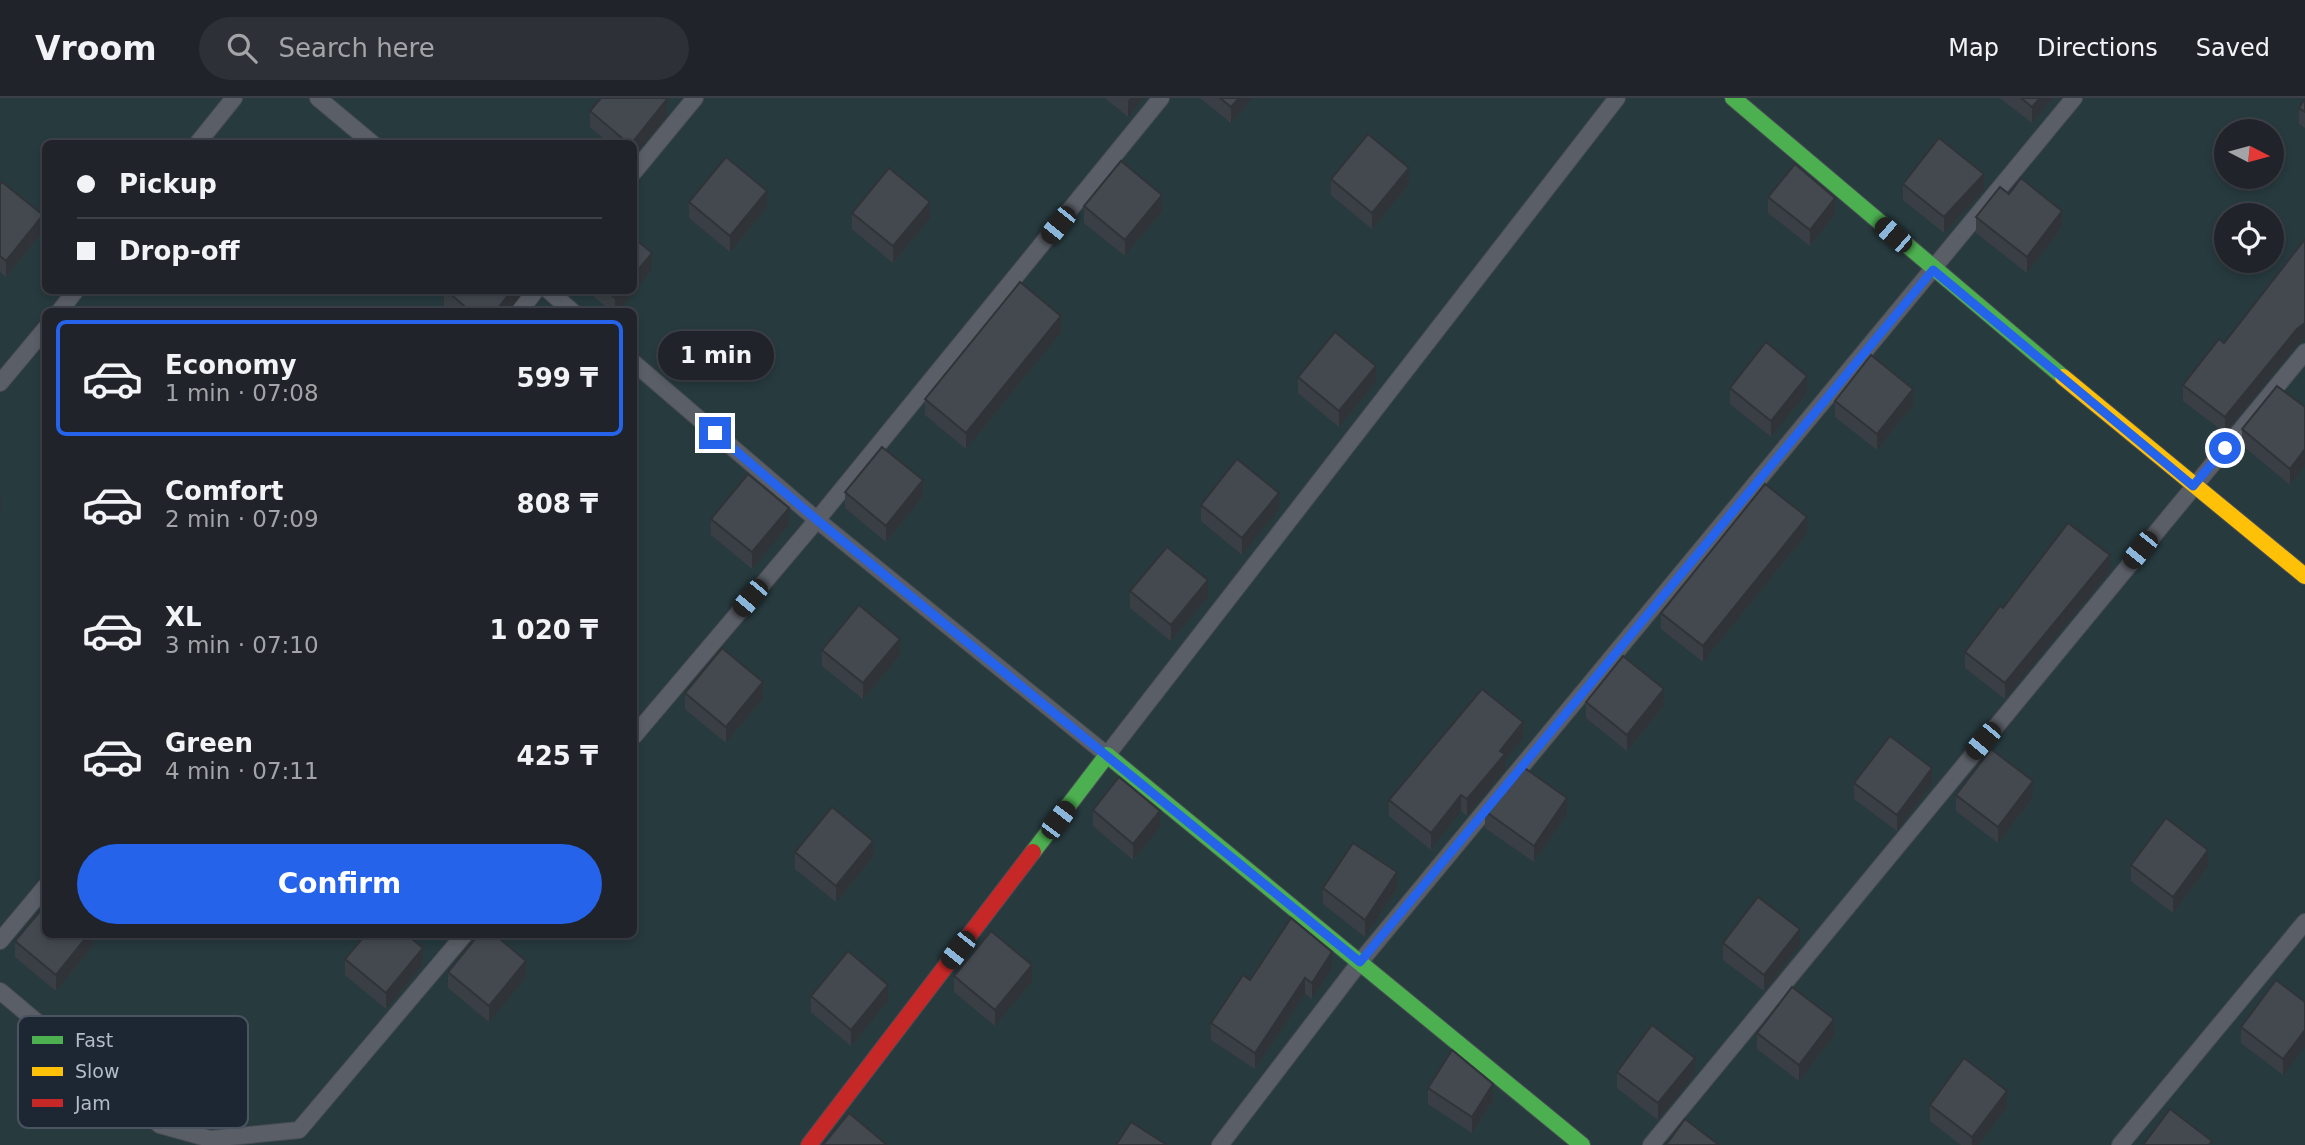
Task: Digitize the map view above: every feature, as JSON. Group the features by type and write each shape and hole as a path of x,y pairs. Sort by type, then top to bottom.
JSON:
{"street":[{"path":"1733,98 1933,270 2305,576"},
{"path":"809,1145 1107,755 1582,1145"}],"lane":[{"path":"200,140 234,98"},
{"path":"318,98 368,140"},
{"path":"637,168 695,98"},
{"path":"637,732 817,520 1161,98"},
{"path":"637,366 817,520 1107,755 1617,98"},
{"path":"1220,1145 1360,962 2074,98"},
{"path":"62,308 73,294"},
{"path":"522,308 533,294"},
{"path":"553,294 568,308"},
{"path":"0,383 42,333"},
{"path":"1651,1145 2305,352"},
{"path":"0,941 42,891"},
{"path":"2120,1145 2305,922"},
{"path":"171,1128 210,1139 299,1130 462,938"},
{"path":"0,991 30,1016"},
{"path":"164,1128 184,1145"}],"green space":[{"path":"0,98 2305,98 2305,1145 0,1145"}],"building":[{"path":"601,98 667,99 634,140 624,140 590,111"},
{"path":"1220,98 1239,98 1231,107"},
{"path":"2021,98 2040,98 2032,107"},
{"path":"2305,99 2305,112 2299,108"},
{"path":"1368,134 1409,168 1372,213 1331,179"},
{"path":"1939,138 1984,174 1944,217 1903,184"},
{"path":"726,157 767,191 730,236 689,202"},
{"path":"1121,161 1162,195 1125,240 1084,206"},
{"path":"1795,164 1835,198 1810,230 1768,197"},
{"path":"889,168 930,202 893,246 852,213"},
{"path":"2021,178 2062,211 2027,257 1976,217 2000,187 2009,194"},
{"path":"2,182 42,214 6,261 0,256"},
{"path":"2305,239 2305,323 2297,329 2225,417 2183,385 2219,339 2224,343 2279,273 2284,273 2284,266"},
{"path":"637,240 652,253 637,271"},
{"path":"1020,282 1061,316 966,433 925,399"},
{"path":"451,294 509,294 498,308 466,308"},
{"path":"1335,332 1376,366 1339,411 1298,377"},
{"path":"1766,342 1807,376 1771,421 1730,388"},
{"path":"1871,355 1913,389 1877,434 1835,401"},
{"path":"2277,386 2305,407 2305,449 2290,469 2242,429"},
{"path":"882,447 923,480 886,526 845,492"},
{"path":"1237,459 1279,493 1242,538 1201,505"},
{"path":"748,474 789,508 752,552 711,519"},
{"path":"1765,484 1807,517 1703,646 1661,613"},
{"path":"2068,523 2110,555 2005,683 1965,652 2000,606 2003,608"},
{"path":"1167,547 1208,580 1171,625 1130,591"},
{"path":"859,605 900,639 863,683 822,650"},
{"path":"722,648 763,682 726,727 685,693"},
{"path":"1623,656 1664,689 1627,735 1586,702"},
{"path":"1482,689 1523,722 1500,751 1505,754 1467,799 1461,795 1431,833 1389,800"},
{"path":"1890,736 1932,768 1897,815 1854,783"},
{"path":"1991,749 2033,781 1998,827 1956,795"},
{"path":"1522,766 1567,798 1534,846 1485,811"},
{"path":"1119,777 1160,811 1133,844 1093,810"},
{"path":"832,807 873,841 836,886 795,852"},
{"path":"2166,818 2208,850 2173,897 2131,865"},
{"path":"1353,843 1397,872 1365,920 1323,888"},
{"path":"1758,897 1800,929 1764,975 1723,943"},
{"path":"42,909 42,938 86,938 56,975 15,941"},
{"path":"1291,918 1332,952 1312,983 1305,978 1255,1053 1211,1023 1243,975 1250,980"},
{"path":"991,931 1032,965 995,1010 954,976"},
{"path":"363,938 411,938 423,948 386,993 345,959"},
{"path":"476,938 499,938 526,961 489,1006 448,972"},
{"path":"848,951 888,985 851,1030 811,996"},
{"path":"2276,980 2305,1002 2305,1030 2283,1059 2241,1027"},
{"path":"1792,987 1834,1019 1799,1065 1757,1033"},
{"path":"1652,1025 1695,1058 1658,1103 1617,1072"},
{"path":"1452,1050 1493,1084 1472,1117 1428,1088"},
{"path":"1964,1058 2007,1091 1972,1137 1930,1105"},
{"path":"2170,1109 2212,1141 2209,1145 2143,1145"},
{"path":"849,1113 887,1145 823,1145"},
{"path":"1685,1119 1719,1145 1666,1145"},
{"path":"1131,1122 1167,1145 1116,1145"}],"traffic: fast":[{"path":"1733,98 2063,377"},
{"path":"1033,852 1107,755 1582,1145"}],"traffic: slow":[{"path":"2063,377 2305,576"}],"traffic: jam":[{"path":"809,1145 1033,852"}],"route":[{"path":"715,433 817,520 1360,962 1933,270 2193,486 2225,448"}]}
